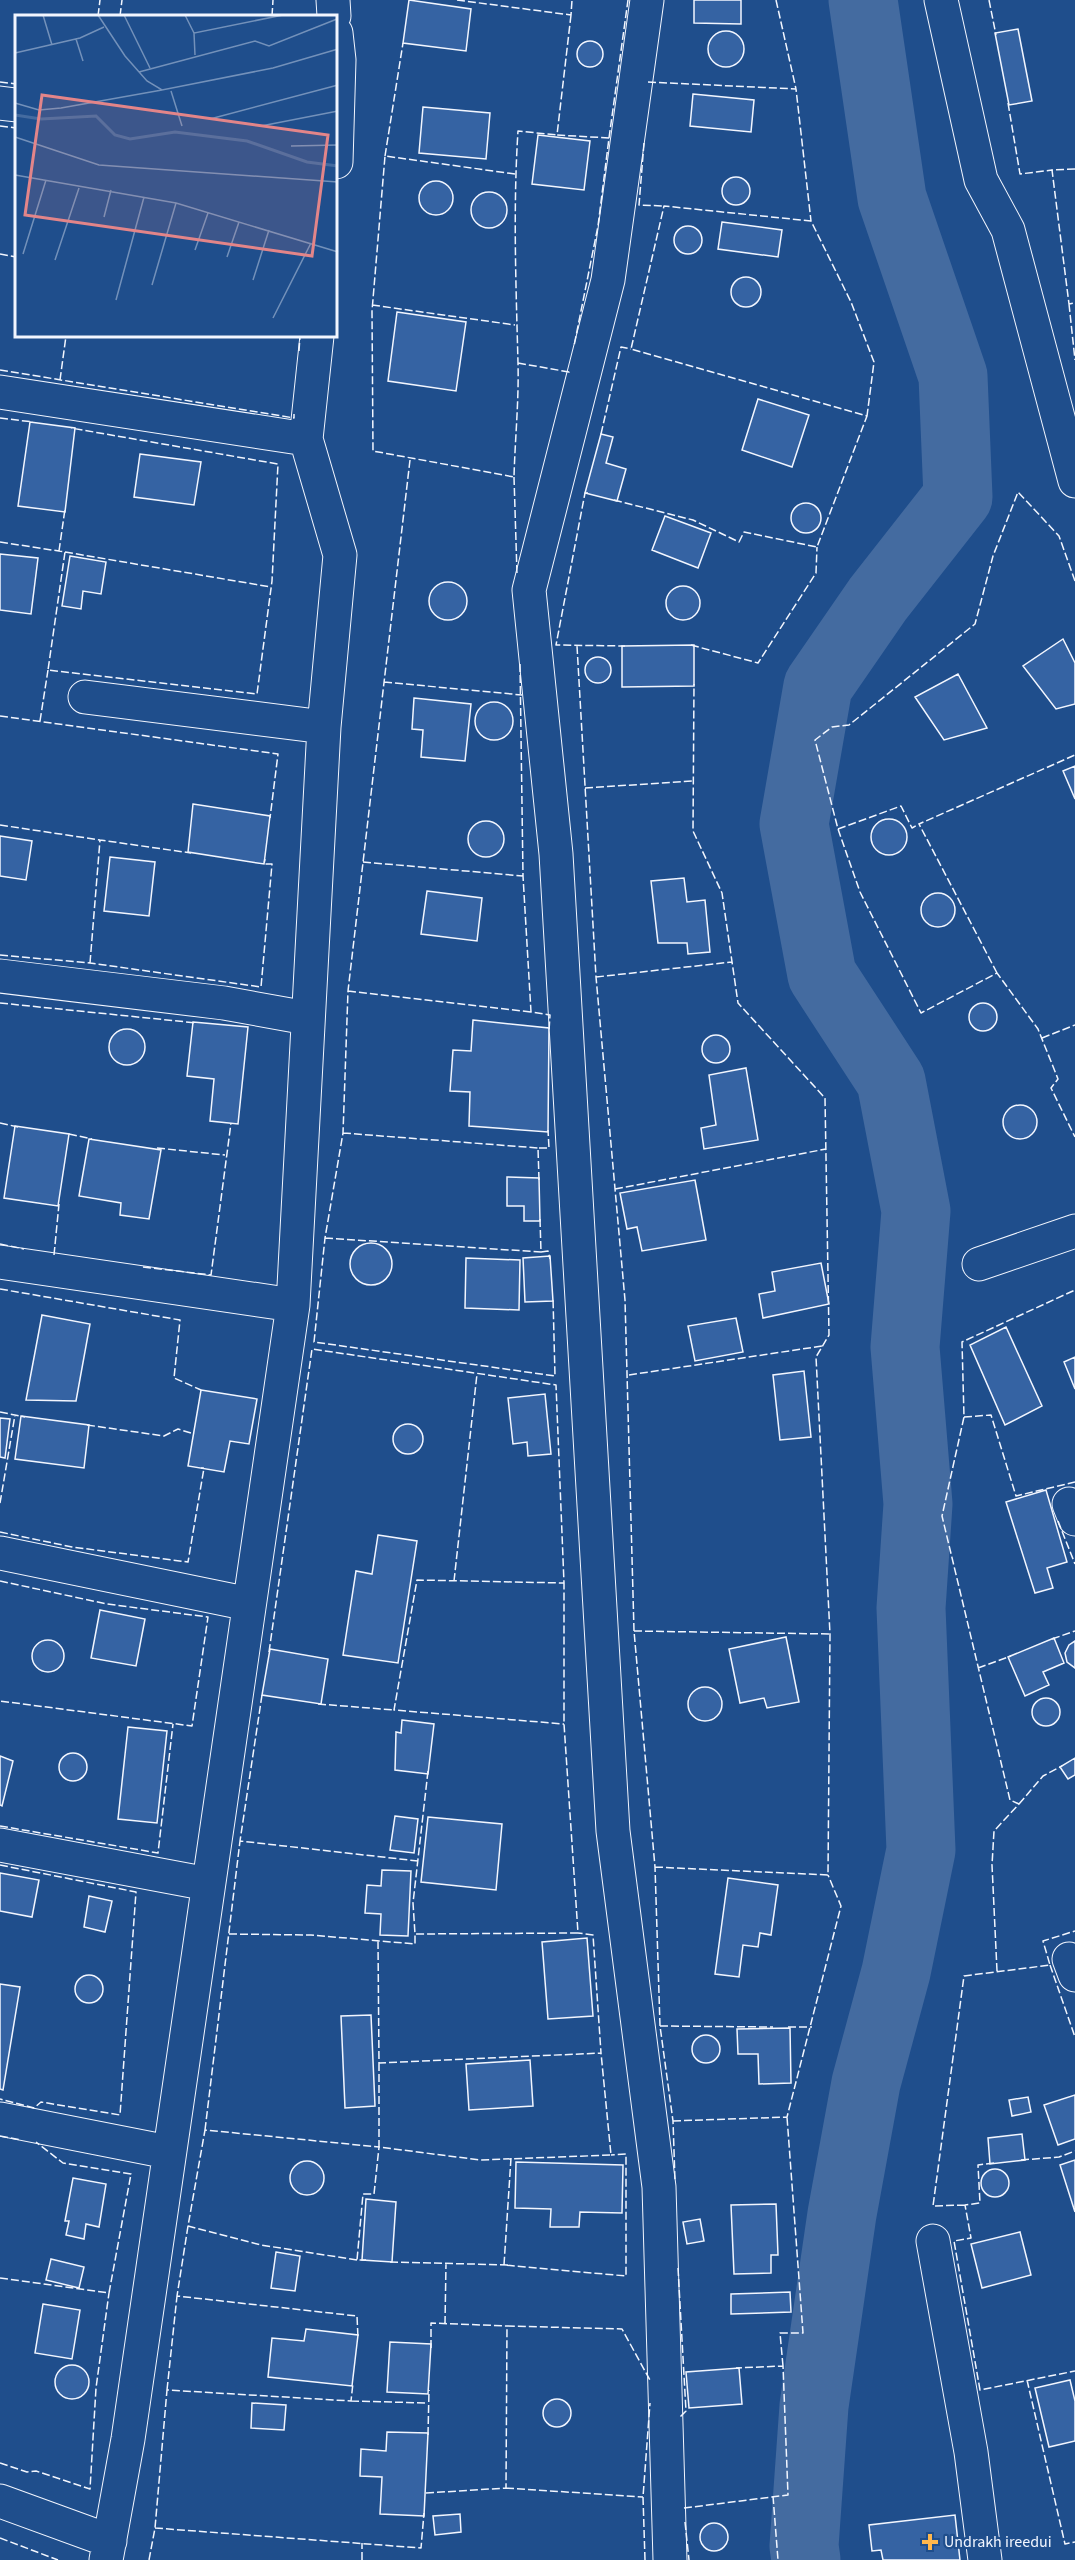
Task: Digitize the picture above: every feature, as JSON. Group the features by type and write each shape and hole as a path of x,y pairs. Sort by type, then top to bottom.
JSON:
{"street":[{"path":"333,0 334,15"},
{"path":"647,0 608,280 529,590 556,854 613,1831 659,2187 670,2560"},
{"path":"941,0 981,180 1008,230 1075,480"},
{"path":"338,51 338,106"},
{"path":"0,103 15,105"},
{"path":"0,2501 108,2551 128,2439 293,1305 324,728 340,555 306,440 317,338"},
{"path":"0,392 306,440"},
{"path":"85,697 324,728"},
{"path":"0,976 224,1003 308,1018"},
{"path":"979,1264 1075,1231"},
{"path":"0,1262 293,1305"},
{"path":"0,1553 249,1604"},
{"path":"0,1845 208,1884"},
{"path":"0,2120 168,2152"},
{"path":"933,2241 971,2452 985,2560"}],"building":[{"path":"409,0 471,9 466,51 403,43"},
{"path":"694,0 741,0 741,24 694,23"},
{"path":"1018,29 1032,101 1009,105 995,33"},
{"path":"726,31 739,36 744,49 739,62 726,67 713,62 708,49 713,36"},
{"path":"590,41 600,44 603,54 600,64 590,67 580,64 577,54 580,44"},
{"path":"693,94 754,100 751,132 690,126"},
{"path":"423,107 490,113 486,159 419,153"},
{"path":"538,135 590,141 584,190 532,184"},
{"path":"736,177 746,181 750,191 746,201 736,205 726,201 722,191 726,181"},
{"path":"436,181 448,186 453,198 448,210 436,215 424,210 419,198 424,186"},
{"path":"489,192 502,197 507,210 502,223 489,228 476,223 471,210 476,197"},
{"path":"722,222 782,230 778,257 718,249"},
{"path":"688,226 698,230 702,240 698,250 688,254 678,250 674,240 678,230"},
{"path":"746,277 757,281 761,292 757,303 746,307 735,303 731,292 735,281"},
{"path":"397,312 466,322 456,391 388,381"},
{"path":"758,399 809,415 792,467 742,450"},
{"path":"30,422 75,428 65,512 18,506"},
{"path":"601,434 613,437 606,463 626,469 617,501 585,493"},
{"path":"140,454 201,462 194,505 134,497"},
{"path":"806,503 812,504 820,512 820,524 812,532 806,533 800,532 792,524 791,518 792,512 800,504"},
{"path":"665,516 711,533 698,568 652,550"},
{"path":"0,554 38,558 31,614 0,610"},
{"path":"70,556 106,562 101,594 83,591 81,609 62,606"},
{"path":"448,582 461,588 467,601 461,614 448,620 435,614 429,601 435,588"},
{"path":"683,586 695,591 700,603 695,615 683,620 671,615 666,603 671,591"},
{"path":"1063,639 1075,663 1075,704 1056,709 1023,666"},
{"path":"694,645 694,686 622,687 622,646"},
{"path":"598,657 607,661 611,670 607,679 598,683 589,679 585,670 589,661"},
{"path":"958,674 987,728 944,740 915,697"},
{"path":"414,698 471,704 465,761 421,757 423,730 412,729"},
{"path":"494,702 507,708 513,721 507,734 494,740 481,734 475,721 481,708"},
{"path":"1075,766 1075,799 1063,771"},
{"path":"193,804 270,816 264,864 188,852"},
{"path":"889,819 902,824 907,837 902,850 889,855 876,850 871,837 876,824"},
{"path":"486,821 499,826 504,839 499,852 486,857 473,852 468,839 473,826"},
{"path":"0,836 32,841 26,880 0,876"},
{"path":"110,857 155,862 149,916 104,911"},
{"path":"684,878 687,902 705,900 710,952 688,954 687,943 658,943 651,881"},
{"path":"427,891 482,898 477,941 421,934"},
{"path":"938,893 950,898 955,910 950,922 938,927 926,922 921,910 926,898"},
{"path":"983,1003 993,1007 997,1017 993,1027 983,1031 973,1027 969,1017 973,1007"},
{"path":"473,1020 549,1028 548,1132 469,1126 470,1092 450,1091 453,1050 471,1051"},
{"path":"193,1022 248,1027 238,1124 210,1121 214,1079 187,1076"},
{"path":"127,1029 139,1035 145,1047 139,1059 127,1065 115,1059 109,1047 115,1035"},
{"path":"716,1035 726,1039 730,1049 726,1059 716,1063 706,1059 702,1049 706,1039"},
{"path":"746,1068 758,1140 704,1149 701,1128 716,1125 709,1075"},
{"path":"1020,1105 1032,1110 1037,1122 1032,1134 1020,1139 1008,1134 1003,1122 1008,1110"},
{"path":"15,1126 69,1134 58,1206 4,1198"},
{"path":"89,1139 161,1150 149,1219 120,1215 121,1203 79,1196"},
{"path":"507,1177 539,1178 540,1221 524,1221 524,1206 507,1206"},
{"path":"695,1180 706,1240 642,1251 637,1227 627,1229 620,1193"},
{"path":"371,1243 386,1249 392,1264 386,1279 371,1285 356,1279 350,1264 356,1249"},
{"path":"550,1256 553,1301 525,1302 523,1258"},
{"path":"466,1258 520,1260 519,1310 465,1308"},
{"path":"821,1263 829,1304 763,1318 759,1294 775,1291 772,1272"},
{"path":"42,1315 90,1324 76,1401 26,1400"},
{"path":"736,1318 743,1352 695,1361 688,1326"},
{"path":"1006,1327 1042,1406 1005,1425 970,1345"},
{"path":"1075,1357 1075,1389 1064,1362"},
{"path":"804,1371 811,1437 780,1440 773,1375"},
{"path":"201,1390 257,1399 249,1444 230,1441 224,1472 188,1466"},
{"path":"545,1394 551,1454 528,1456 527,1442 513,1444 508,1398"},
{"path":"21,1416 89,1425 84,1468 15,1459"},
{"path":"0,1418 10,1419 5,1458 0,1457"},
{"path":"408,1424 419,1428 423,1439 419,1450 408,1454 397,1450 393,1439 397,1428"},
{"path":"1046,1490 1067,1562 1047,1568 1053,1588 1035,1593 1006,1502"},
{"path":"378,1535 417,1541 398,1663 343,1655 356,1571 372,1574"},
{"path":"100,1610 145,1619 136,1666 91,1658"},
{"path":"786,1637 799,1702 767,1708 764,1698 740,1703 729,1649"},
{"path":"1054,1638 1064,1663 1043,1672 1049,1685 1025,1696 1008,1657"},
{"path":"48,1640 59,1645 64,1656 59,1667 48,1672 37,1667 32,1656 37,1645"},
{"path":"1075,1641 1075,1668 1067,1662 1065,1653 1069,1645"},
{"path":"270,1649 328,1659 321,1704 262,1695"},
{"path":"705,1687 717,1692 722,1704 717,1716 705,1721 693,1716 688,1704 693,1692"},
{"path":"1046,1698 1056,1702 1060,1712 1056,1722 1046,1726 1036,1722 1032,1712 1036,1702"},
{"path":"402,1720 434,1724 428,1774 395,1770 396,1732 401,1733"},
{"path":"128,1727 167,1731 157,1823 118,1819"},
{"path":"73,1753 83,1757 87,1767 83,1777 73,1781 63,1777 59,1767 63,1757"},
{"path":"0,1756 13,1761 2,1806 0,1805"},
{"path":"1075,1758 1075,1775 1068,1779 1060,1767"},
{"path":"395,1816 418,1819 414,1853 390,1850"},
{"path":"428,1817 502,1824 496,1890 421,1882"},
{"path":"382,1870 411,1871 408,1936 380,1935 381,1914 365,1913 367,1885 381,1886"},
{"path":"0,1873 39,1880 32,1917 0,1911"},
{"path":"728,1878 778,1885 771,1935 760,1933 758,1947 743,1945 739,1977 715,1974"},
{"path":"89,1896 112,1901 105,1932 84,1927"},
{"path":"587,1938 593,2016 548,2019 542,1942"},
{"path":"89,1975 99,1979 103,1989 99,1999 89,2003 79,1999 75,1989 79,1979"},
{"path":"0,1984 20,1987 3,2090 0,2089"},
{"path":"371,2015 375,2106 345,2108 341,2016"},
{"path":"790,2028 791,2083 759,2084 758,2054 738,2054 737,2029"},
{"path":"706,2035 716,2039 720,2049 716,2059 706,2063 696,2059 692,2049 696,2039"},
{"path":"530,2060 533,2106 469,2110 466,2064"},
{"path":"1075,2095 1075,2139 1058,2145 1044,2105"},
{"path":"1028,2097 1031,2112 1012,2116 1009,2100"},
{"path":"1022,2134 1025,2160 990,2164 988,2138"},
{"path":"1075,2160 1075,2212 1060,2165"},
{"path":"307,2161 319,2166 324,2178 319,2190 307,2195 295,2190 290,2178 295,2166"},
{"path":"516,2162 623,2165 622,2213 580,2212 579,2227 550,2227 551,2209 515,2208"},
{"path":"995,2169 1005,2173 1009,2183 1005,2193 995,2197 985,2193 981,2183 985,2173"},
{"path":"73,2178 106,2184 99,2227 86,2224 84,2239 66,2235 69,2221 65,2221"},
{"path":"366,2199 396,2202 392,2262 362,2260"},
{"path":"776,2204 778,2255 771,2255 771,2273 734,2274 731,2205"},
{"path":"700,2219 704,2241 687,2244 683,2222"},
{"path":"1020,2232 1031,2275 982,2288 971,2244"},
{"path":"276,2252 300,2256 295,2291 271,2288"},
{"path":"51,2259 84,2267 79,2288 46,2280"},
{"path":"790,2292 791,2312 731,2314 731,2294"},
{"path":"43,2304 80,2310 72,2359 35,2353"},
{"path":"306,2329 358,2335 352,2386 268,2377 272,2338 304,2341"},
{"path":"390,2342 431,2344 428,2394 387,2392"},
{"path":"72,2365 84,2370 89,2382 84,2394 72,2399 60,2394 55,2382 60,2370"},
{"path":"739,2368 742,2404 689,2408 686,2372"},
{"path":"1070,2380 1075,2401 1075,2441 1049,2447 1035,2388"},
{"path":"557,2399 567,2403 571,2413 567,2423 557,2427 547,2423 543,2413 547,2403"},
{"path":"252,2403 286,2405 284,2430 251,2428"},
{"path":"387,2432 428,2433 424,2516 380,2514 382,2477 360,2476 361,2449 386,2451"},
{"path":"460,2514 461,2532 435,2535 433,2516"},
{"path":"955,2515 960,2560 883,2560 881,2550 872,2551 869,2525"},
{"path":"714,2523 724,2527 728,2537 724,2547 714,2551 704,2547 700,2537 704,2527"}],"waterway":[{"path":"806,2560 804,2546 814,2406 842,2214 866,2083 896,1972 921,1850 911,1608 918,1504 905,1347 916,1211 891,1081 822,975 794,824 818,686 878,599 958,497 953,376 892,198 863,0"}],"fence":[{"path":"98,15 100,0"},
{"path":"120,15 122,0"},
{"path":"272,15 273,0"},
{"path":"457,0 571,15 572,0"},
{"path":"609,138 628,0"},
{"path":"776,0 796,89"},
{"path":"989,0 996,35"},
{"path":"571,15 557,135 609,138 598,226 574,346"},
{"path":"385,156 403,43"},
{"path":"0,82 15,84"},
{"path":"648,82 796,89 811,221"},
{"path":"1008,103 1020,174 1052,170"},
{"path":"0,126 15,128"},
{"path":"515,174 385,156 372,311 373,451 514,477 518,377 515,218 518,131 557,135"},
{"path":"644,143 639,205 664,206"},
{"path":"1075,169 1052,170 1069,304 1075,303"},
{"path":"614,500 693,520 739,542 744,532 817,547 867,416 631,349 664,206 811,221 851,302 874,362 867,416"},
{"path":"0,254 15,257"},
{"path":"1069,304 1075,360"},
{"path":"372,305 515,325"},
{"path":"60,380 66,338"},
{"path":"299,351 300,338"},
{"path":"601,434 621,347 631,349"},
{"path":"518,363 569,372 569,369"},
{"path":"0,370 294,418 294,414"},
{"path":"0,418 33,422"},
{"path":"0,542 65,552 48,670 257,694 272,581 278,464 71,428"},
{"path":"410,460 348,991 343,1133 325,1238 314,1342 555,1376 553,1298"},
{"path":"514,477 517,574"},
{"path":"1075,581 1059,536 1018,492 993,556 975,624 849,725 832,727 815,740 838,829 860,892 921,1013 997,973 1038,1029 1058,1079 1051,1088 1075,1137"},
{"path":"588,493 585,493 556,645 625,646"},
{"path":"59,551 65,509"},
{"path":"691,645 758,663 816,573 817,547"},
{"path":"65,552 271,587"},
{"path":"577,646 596,977 625,1300 634,1631 655,1867 660,2026 673,2121 675,2181"},
{"path":"520,664 523,876 531,1012 550,1015 549,1031"},
{"path":"40,721 48,670"},
{"path":"384,682 522,695"},
{"path":"655,1867 828,1875 830,1634 816,1357 829,1335 825,1098 738,1003 722,893 693,831 694,684"},
{"path":"0,716 278,754 270,818"},
{"path":"997,973 919,824 1075,755"},
{"path":"585,788 693,781"},
{"path":"838,829 901,806 912,828 919,824"},
{"path":"0,825 100,840"},
{"path":"90,963 100,840 191,853"},
{"path":"0,955 90,963 261,987 272,864 264,864 265,859"},
{"path":"363,862 523,876"},
{"path":"596,977 732,962"},
{"path":"348,991 531,1012"},
{"path":"0,1003 197,1023"},
{"path":"1042,1038 1075,1025"},
{"path":"0,1123 18,1127"},
{"path":"143,1267 211,1275 231,1123"},
{"path":"539,1180 538,1148 549,1148 548,1130"},
{"path":"343,1133 538,1148"},
{"path":"69,1134 92,1139"},
{"path":"157,1148 225,1155"},
{"path":"615,1189 826,1149"},
{"path":"54,1255 59,1204"},
{"path":"540,1219 541,1252 548,1251 550,1259"},
{"path":"325,1238 541,1252"},
{"path":"0,1244 24,1249"},
{"path":"0,1289 180,1320 174,1378 201,1390"},
{"path":"997,1971 992,1865 994,1831 1019,1804 1010,1800 942,1516 964,1417 962,1342 1075,1290"},
{"path":"629,1375 822,1346"},
{"path":"269,1652 312,1349 556,1385 564,1583 417,1580 394,1710 564,1724"},
{"path":"454,1581 477,1374"},
{"path":"0,1412 25,1417"},
{"path":"0,1503 15,1415"},
{"path":"964,1417 991,1415 1016,1496 1075,1482"},
{"path":"87,1425 164,1436 178,1429 194,1434"},
{"path":"0,1532 72,1547 188,1562 204,1468 201,1468"},
{"path":"1058,1521 1075,1564"},
{"path":"0,1581 107,1604 208,1617 192,1726 0,1701"},
{"path":"428,1771 413,1903 415,1934 578,1933 564,1724 564,1583"},
{"path":"634,1631 830,1634"},
{"path":"1052,1639 1075,1631"},
{"path":"978,1668 1011,1656"},
{"path":"262,1695 240,1841 418,1861"},
{"path":"318,1704 394,1710"},
{"path":"0,1826 158,1853 173,1724"},
{"path":"1019,1804 1043,1776 1062,1766"},
{"path":"205,2130 240,1841"},
{"path":"0,1865 136,1892 120,2115 41,2102 34,2108 0,2099"},
{"path":"673,2121 787,2117 841,1906 828,1875"},
{"path":"965,2205 933,2206 964,1976 1050,1965 1043,1941 1075,1931"},
{"path":"378,1941 379,2063 601,2053 593,1935 578,1933"},
{"path":"229,1934 311,1935 415,1944 415,1934"},
{"path":"1050,1965 1075,2037"},
{"path":"660,2026 773,2027"},
{"path":"788,2027 812,2027"},
{"path":"379,2063 379,2147 480,2160 611,2155 601,2053"},
{"path":"783,2366 780,2333 803,2333 787,2117"},
{"path":"357,2260 261,2245 188,2226 205,2130 379,2147 374,2194 363,2194 357,2260 366,2260"},
{"path":"0,2136 21,2140"},
{"path":"0,2278 109,2293 131,2174 63,2163 36,2142"},
{"path":"1021,2160 1059,2157 1075,2151"},
{"path":"511,2158 504,2265 626,2276 626,2154 611,2155"},
{"path":"994,2163 978,2165 980,2203 965,2205 971,2238 954,2241 980,2390 1075,2371"},
{"path":"188,2226 177,2296 357,2316 358,2338"},
{"path":"390,2262 510,2265"},
{"path":"445,2324 446,2263"},
{"path":"678,2268 686,2411 679,2418"},
{"path":"0,2463 27,2472 36,2471 90,2489 96,2388 109,2293"},
{"path":"167,2390 177,2296"},
{"path":"431,2348 431,2323 507,2326"},
{"path":"426,2493 506,2488 507,2326 622,2329 651,2382"},
{"path":"684,2508 788,2495 783,2366 736,2368"},
{"path":"1027,2380 1065,2544 1075,2542"},
{"path":"149,2560 155,2528 167,2390 351,2401 353,2383"},
{"path":"428,2435 429,2390"},
{"path":"351,2401 428,2403"},
{"path":"645,2560 643,2497 650,2403"},
{"path":"506,2488 643,2497"},
{"path":"773,2496 778,2560"},
{"path":"155,2528 421,2548 424,2513"},
{"path":"685,2522 689,2560"},
{"path":"0,2538 58,2560"},
{"path":"362,2543 362,2560"}],"place":[{"name":"Undrakh ireedui","path":"930,2542"}]}
